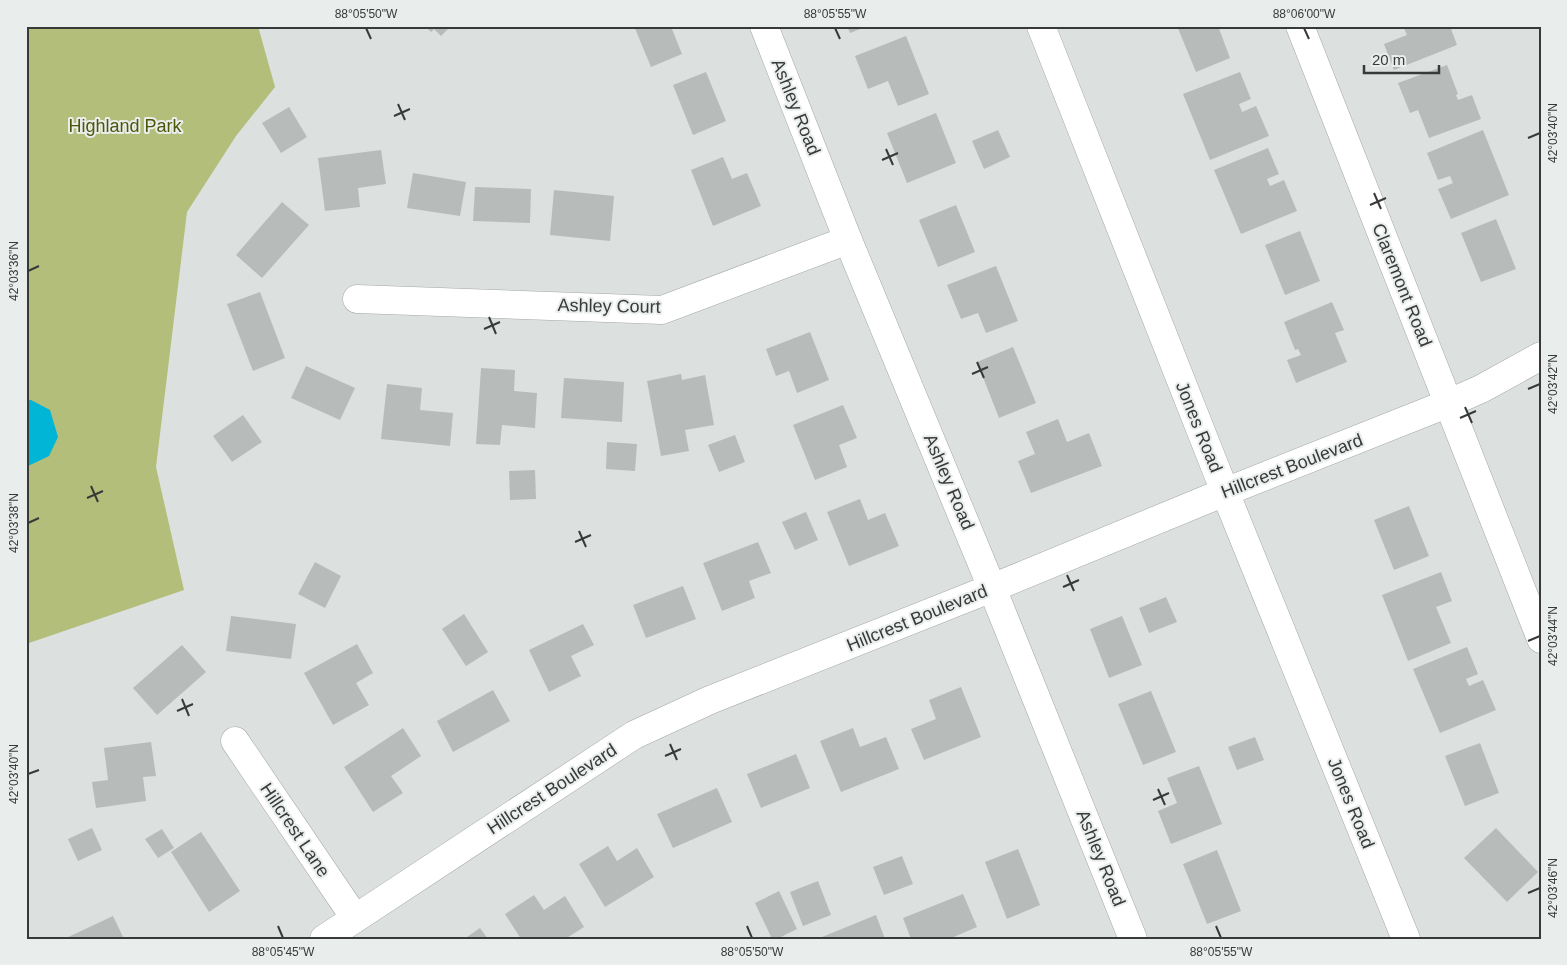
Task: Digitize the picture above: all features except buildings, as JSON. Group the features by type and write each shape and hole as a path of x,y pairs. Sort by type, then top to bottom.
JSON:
{"street":[{"name":"Ashley Road","path":"764,26 848,240 992,588 1133,939"},
{"name":"Jones Road","path":"1041,26 1225,492 1406,939"},
{"name":"Claremont Road","path":"1300,26 1541,639"},
{"name":"Ashley Court","path":"357,299 662,310 848,240"},
{"name":"Hillcrest Boulevard","path":"324,939 634,735 710,700 992,588 1225,492 1449,404 1481,389 1541,356"},
{"name":"Hillcrest Lane","path":"236,741 355,918"}],"green space":[{"name":"Highland Park","path":"26,26 258,26 275,87 236,136 187,212 156,467 184,590 26,644"}],"water":[{"path":"26,400 31,400 50,410 58,437 49,456 26,467"}]}
